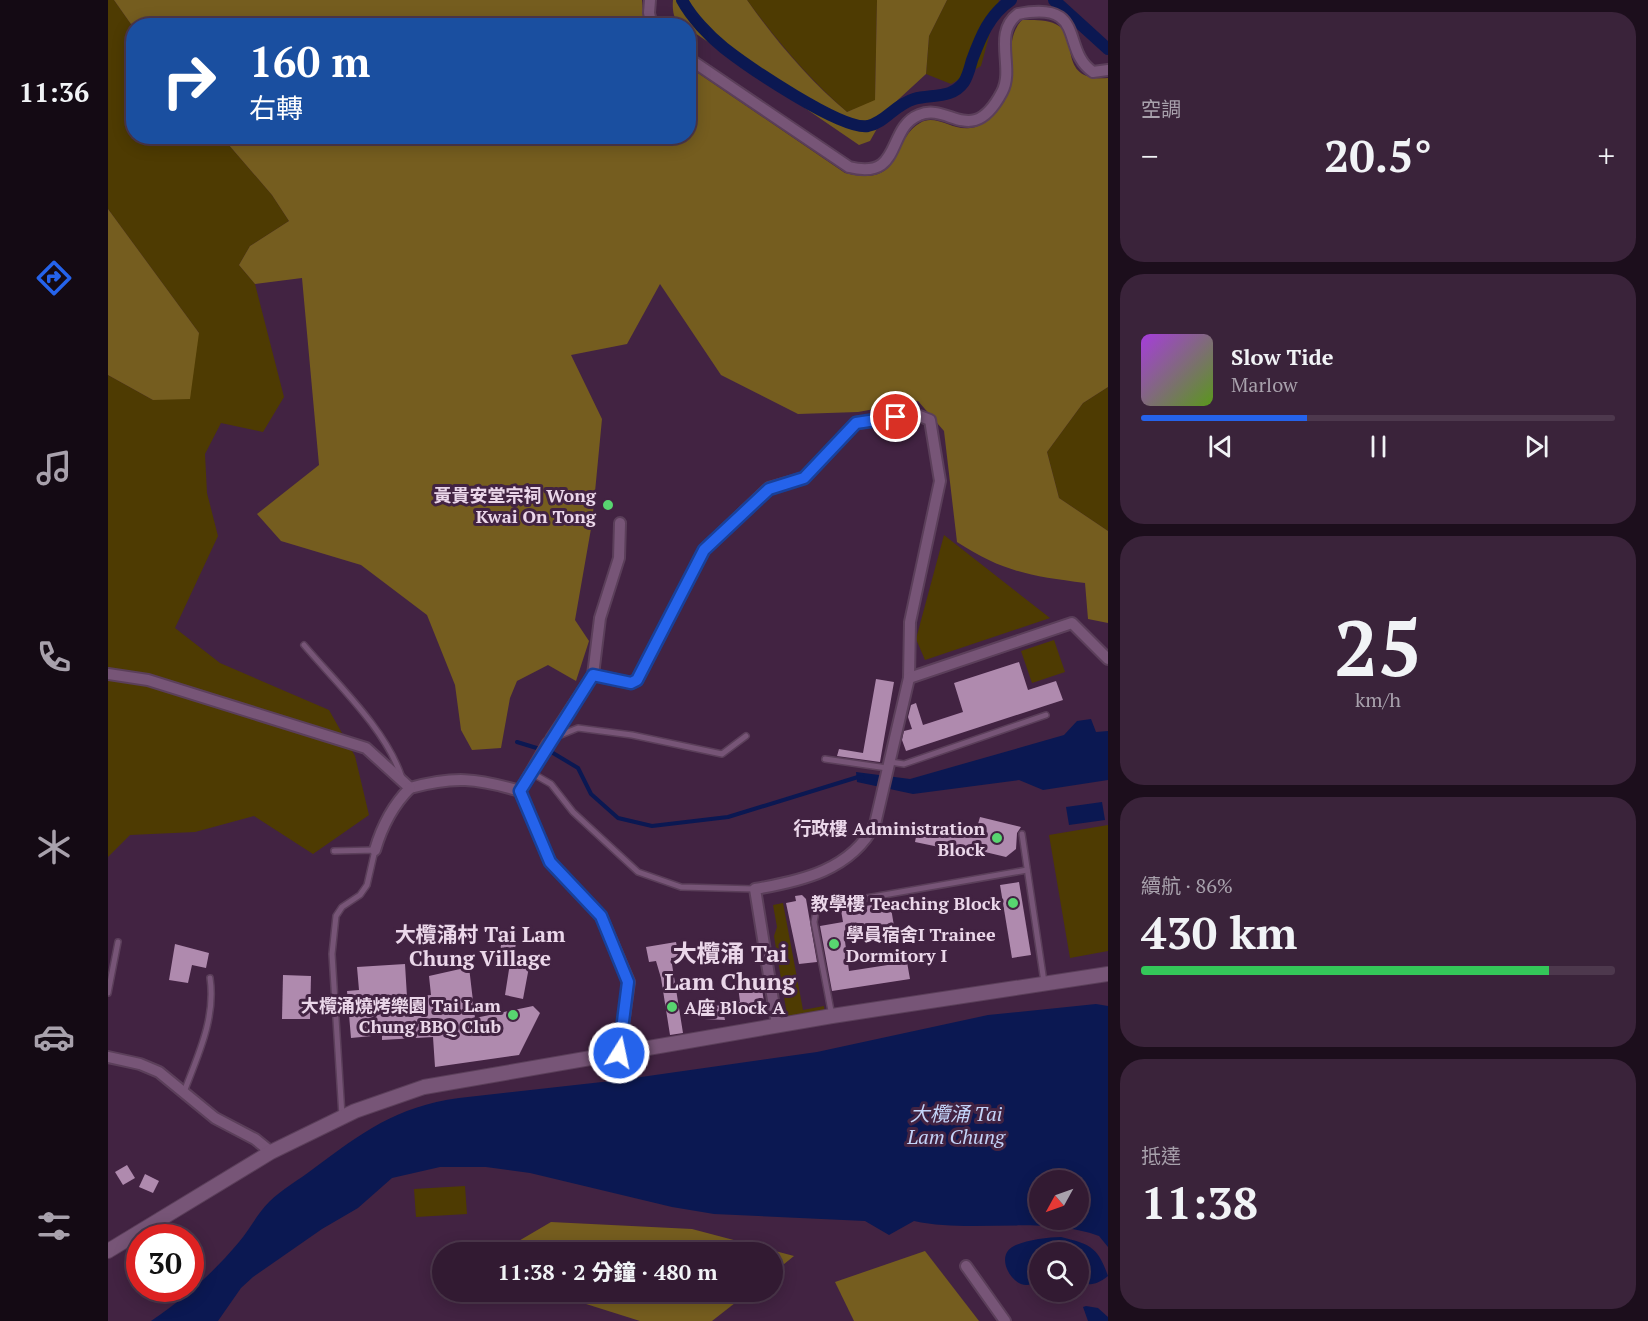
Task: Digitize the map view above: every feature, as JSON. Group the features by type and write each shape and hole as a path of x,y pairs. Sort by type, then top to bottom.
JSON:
{"street":[{"path":"650,0 650,18"},
{"path":"696,63 849,166 857,169 876,168 883,163 894,149 907,124 918,115 936,112 964,122 975,120 986,112 1004,87 1006,32 1008,24 1018,14 1038,12 1061,18 1071,28 1077,55 1086,67 1096,73 1108,70"},
{"path":"593,675 631,683 637,680 704,550 769,489 804,478 856,423 917,414 930,420 940,481 910,622 909,678 874,824 865,842 829,869 799,882 755,889 777,1025"},
{"path":"520,791 549,741 593,675 600,618 619,558 620,523"},
{"path":"909,678 1072,623 1108,659"},
{"path":"108,674 148,680 366,748 407,785 480,779 520,791"},
{"path":"375,850 381,830 407,785"},
{"path":"520,791 550,862 601,916 628,982 619,1053"},
{"path":"108,1251 271,1152 342,1118 424,1087 831,1016 1108,974"},
{"path":"108,1057 140,1064 159,1072 215,1118 255,1139 271,1152"},
{"path":"966,1266 1005,1321"}],"lane":[{"path":"304,645 380,735 396,759 407,785"},
{"path":"825,759 887,768 1046,715"},
{"path":"549,741 578,728 633,735 723,754 746,736"},
{"path":"533,767 551,784 573,812 638,872 681,887 755,889"},
{"path":"1022,834 1044,982"},
{"path":"333,850 375,850 367,885 360,895 342,907 336,916 332,954 342,1118"},
{"path":"831,1016 814,922 816,911 832,904 1027,870"},
{"path":"108,993 118,942"},
{"path":"183,1094 210,1018 213,997 210,978"}],"shaded area":[{"path":"108,0 114,0 127,18 126,144 228,144 272,195 289,221 250,246 239,265 255,284 284,397 263,432 221,423 205,454 207,493 218,536 175,628 220,663 329,710 355,756 369,815 313,854 254,816 195,832 130,835 108,857 108,375 153,400 199,333 108,209"},
{"path":"114,0 642,0 643,18 127,18"},
{"path":"673,0 747,0 819,87 847,112 875,100 877,0 947,0 929,36 926,74 888,109 870,141 859,145 696,34 696,18 676,18"},
{"path":"747,0 877,0 875,101 847,112 794,59"},
{"path":"947,0 999,0 981,66 951,84 926,74 929,36"},
{"path":"1022,20 1046,21 1059,26 1065,32 1075,67 1092,77 1108,78 1108,387 1083,403 1047,452 1059,498 1108,531 1108,623 1088,619 1085,583 1018,571 989,560 957,542 944,431 918,401 858,412 798,414 721,375 660,284 627,344 571,355 602,419 592,523 575,620 589,641 576,681 548,665 517,681 510,698 501,748 472,750 461,730 455,685 427,615 361,565 281,541 257,514 319,465 302,278 255,284 239,265 250,246 289,221 272,195 228,144 696,144 696,72 845,173 865,176 878,174 888,168 904,140 920,123 929,120 966,128 977,127 988,120 1007,96 1011,74 1012,40"},
{"path":"108,209 199,333 190,399 153,400 108,375"},
{"path":"1108,387 1108,531 1059,498 1047,452 1083,403"},
{"path":"944,535 1050,618 925,660 916,639"},
{"path":"1054,640 1065,672 1032,683 1021,651"},
{"path":"1108,825 1108,951 1070,958 1049,835"},
{"path":"783,903 803,1010 824,1006 825,1014 788,1021 774,936 777,927 773,905"},
{"path":"465,1186 467,1214 416,1217 414,1189"},
{"path":"551,1222 692,1229 741,1242 517,1242"},
{"path":"925,1251 979,1321 854,1321 835,1282"},
{"path":"783,1253 794,1256 783,1265"},
{"path":"580,1302 736,1302 712,1321 640,1321"}],"water":[{"path":"1091,719 1096,732 1108,731 1108,780 1043,790 1019,780 913,794 857,782 856,772 910,779 1064,735 1077,721"},
{"path":"1102,802 1105,820 1069,825 1066,807"},
{"name":"大欖涌 Tai Lam Chung","path":"1096,1004 1108,1006 1108,1247 1099,1236 1076,1230 1089,1230 1089,1170 1029,1170 1029,1225 960,1226 914,1221 889,1235 865,1221 714,1214 672,1207 530,1173 486,1167 440,1167 392,1178 358,1208 322,1229 253,1277 241,1288 218,1321 151,1321 177,1302 204,1302 204,1279 239,1242 269,1202 364,1133 398,1115 436,1102 459,1098 620,1080 817,1052 988,1015"},
{"path":"1061,1237 1079,1242 1029,1242 1029,1285 1023,1285 1016,1281 1008,1271 1006,1254 1014,1246 1019,1244 1044,1238"},
{"path":"1089,1246 1101,1259 1108,1276 1094,1284 1089,1284"},
{"path":"1083,1307 1098,1308 1108,1317 1108,1321 1088,1321"}],"building":[{"path":"1019,662 1028,690 1056,681 1063,700 906,751 902,740 904,731 912,729 908,717 911,705 916,703 923,725 963,712 954,683"},
{"path":"876,679 894,682 880,762 837,756 839,749 863,753"},
{"name":"行政樓 Administration Block","path":"980,817 1021,827 1017,833 1016,849 1006,857 964,847 963,852 915,842 918,827 974,838"},
{"name":"教學樓 Teaching Block","path":"1019,882 1031,955 1012,958 1000,885"},
{"path":"802,895 806,899 817,962 799,964 786,903 796,901 795,896"},
{"name":"學員宿舍I Trainee Dormitory I","path":"890,902 894,926 844,934 849,971 907,962 910,979 832,991 820,926 843,922 841,910"},
{"path":"503,936 517,939 514,953 500,950"},
{"path":"676,942 679,957 671,958 683,1033 670,1035 661,978 656,961 649,962 646,947"},
{"path":"175,944 209,953 206,968 192,965 188,983 169,980"},
{"path":"510,963 529,967 523,999 505,995"},
{"path":"405,964 407,997 431,995 429,976 469,967 475,1018 533,1006 540,1013 519,1055 435,1067 433,1037 382,1040 382,1035 351,1038 347,991 359,990 357,967"},
{"path":"283,975 311,976 310,1019 282,1019"},
{"path":"761,982 765,1009 724,1015 725,1020 704,1019 702,1008 740,1002 738,986"},
{"path":"127,1165 135,1178 123,1185 115,1172"},
{"path":"145,1174 159,1181 153,1193 139,1187"}],"waterway":[{"path":"682,0 694,18"},
{"path":"696,20 724,48 795,96 855,125 868,126 880,121 907,102 948,94 959,87 967,77 982,34 991,19 1011,0"},
{"path":"1054,0 1108,49"},
{"path":"517,742 553,753 578,768 591,794 618,818 652,826 728,817 858,777 863,778"}],"place":[{"name":"黃貴安堂宗祠 Wong Kwai On Tong","path":"608,505"},
{"name":"行政樓 Administration Block","path":"997,838"},
{"name":"教學樓 Teaching Block","path":"1013,903"},
{"name":"學員宿舍I Trainee Dormitory I","path":"834,944"},
{"name":"A座 Block A","path":"672,1007"},
{"name":"大欖涌燒烤樂園 Tai Lam Chung BBQ Club","path":"513,1015"}],"district":[{"name":"大欖涌村 Tai Lam Chung Village","path":"480,946"},
{"name":"大欖涌 Tai Lam Chung","path":"730,967"}],"route":[{"path":"619,1053 628,982 601,916 550,862 520,791 535,762 593,675 631,683 637,680 704,550 769,489 804,478 856,423 896,417"}]}
